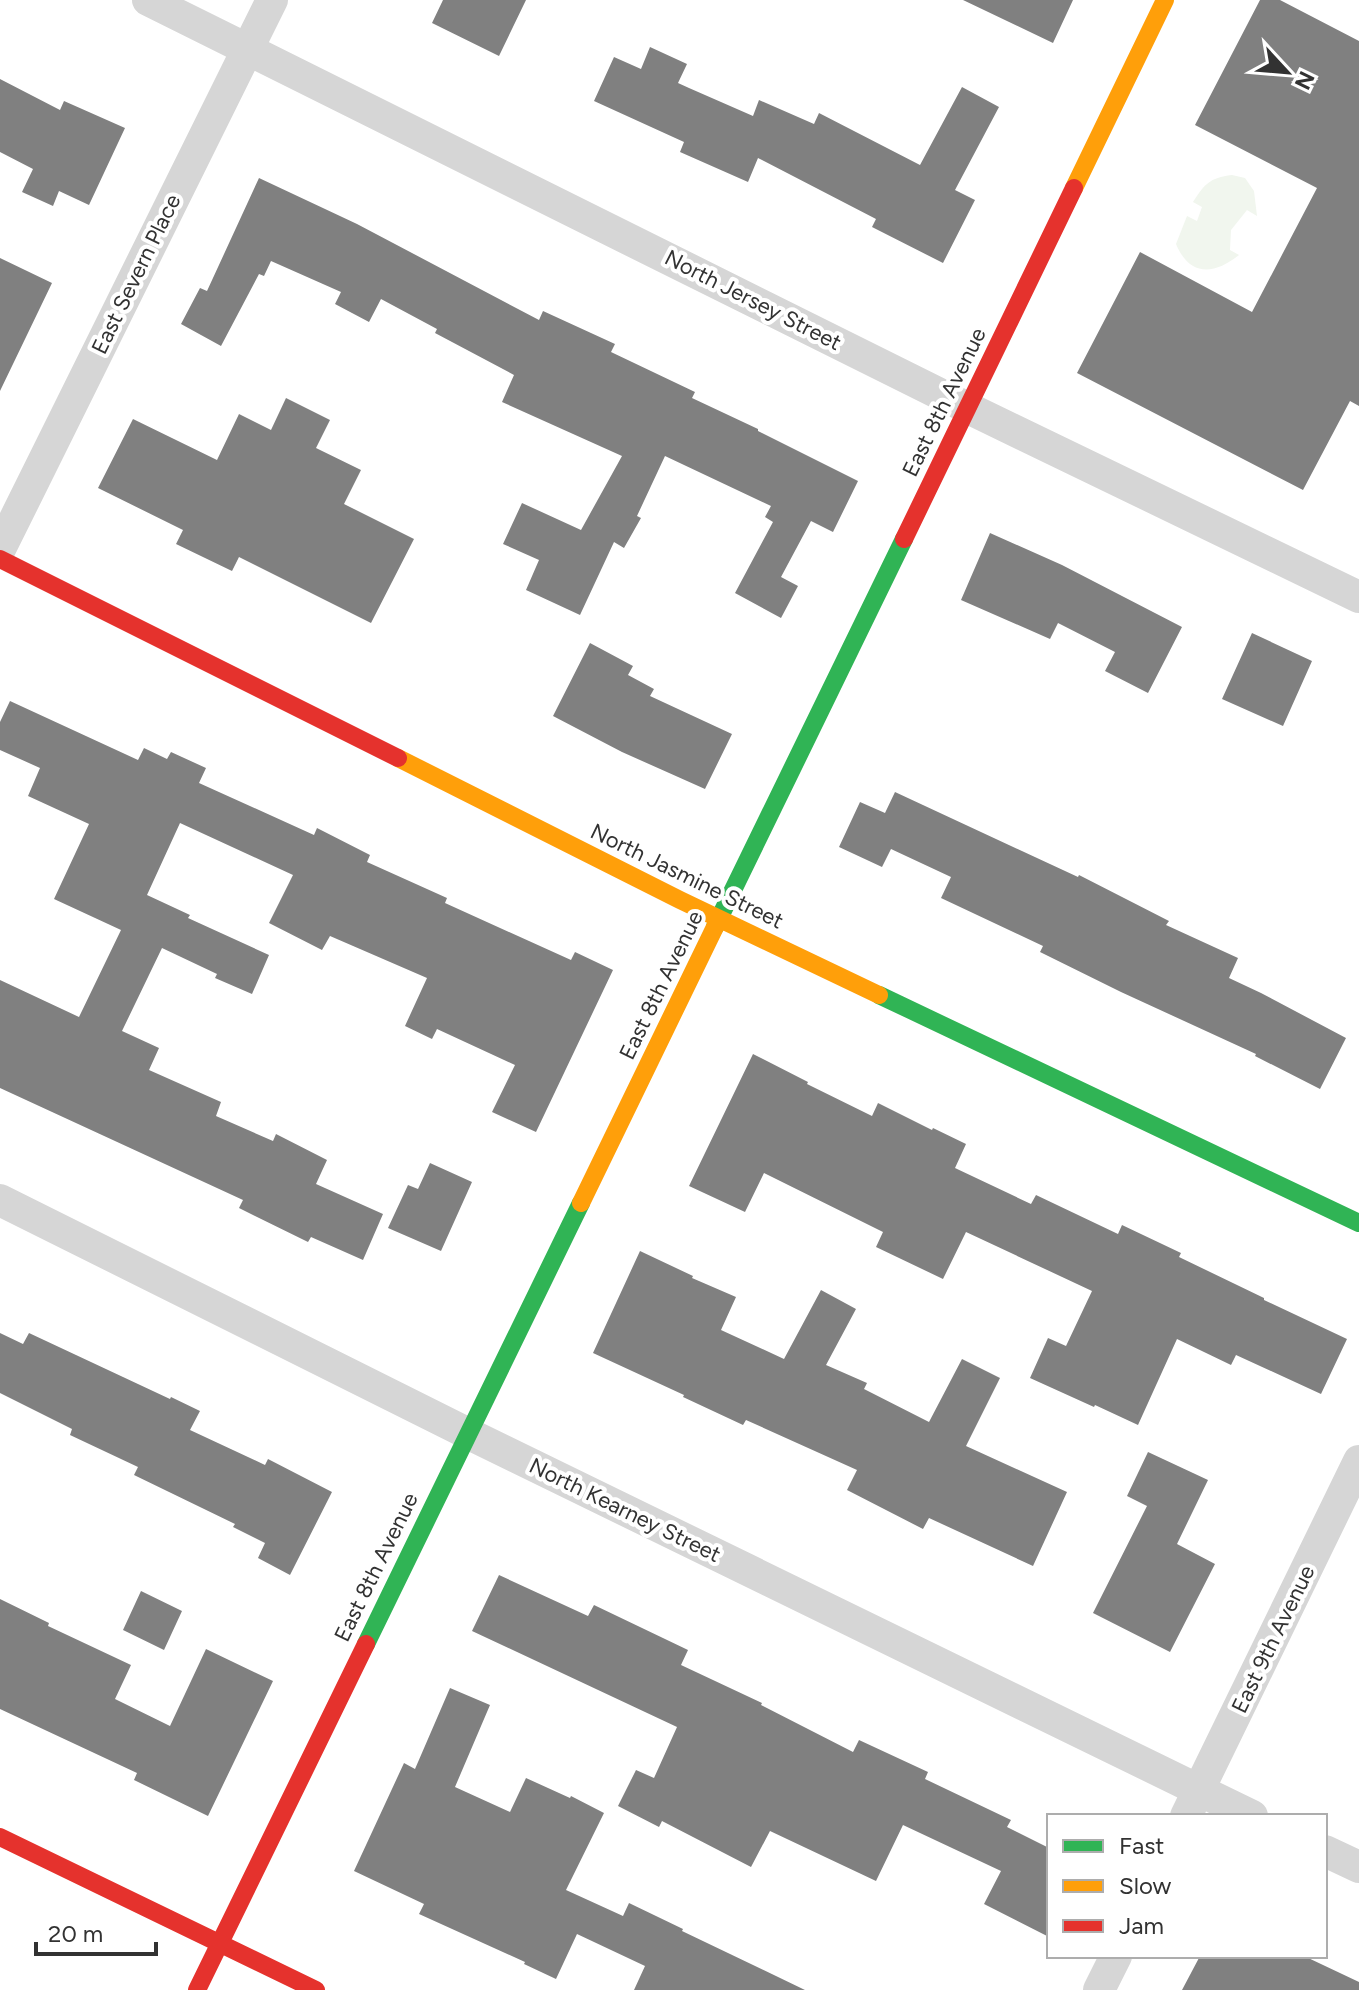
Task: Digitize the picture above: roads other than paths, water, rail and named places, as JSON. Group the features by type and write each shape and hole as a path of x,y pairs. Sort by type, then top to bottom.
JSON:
{"street":[{"name":"North Jersey Street","path":"148,0 968,408 1359,597"},
{"name":"East Severn Place","path":"0,549 272,0"},
{"name":"East 8th Avenue","path":"197,1990 1165,0"},
{"name":"North Jasmine Street","path":"0,559 719,920 1359,1223"},
{"name":"North Kearney Street","path":"0,1200 467,1433 1192,1803 1243,1814"},
{"name":"East 9th Avenue","path":"1192,1803 1359,1461"},
{"path":"0,1837 316,1990"},
{"path":"1327,1852 1359,1867"},
{"path":"1099,1990 1115,1958"}]}
